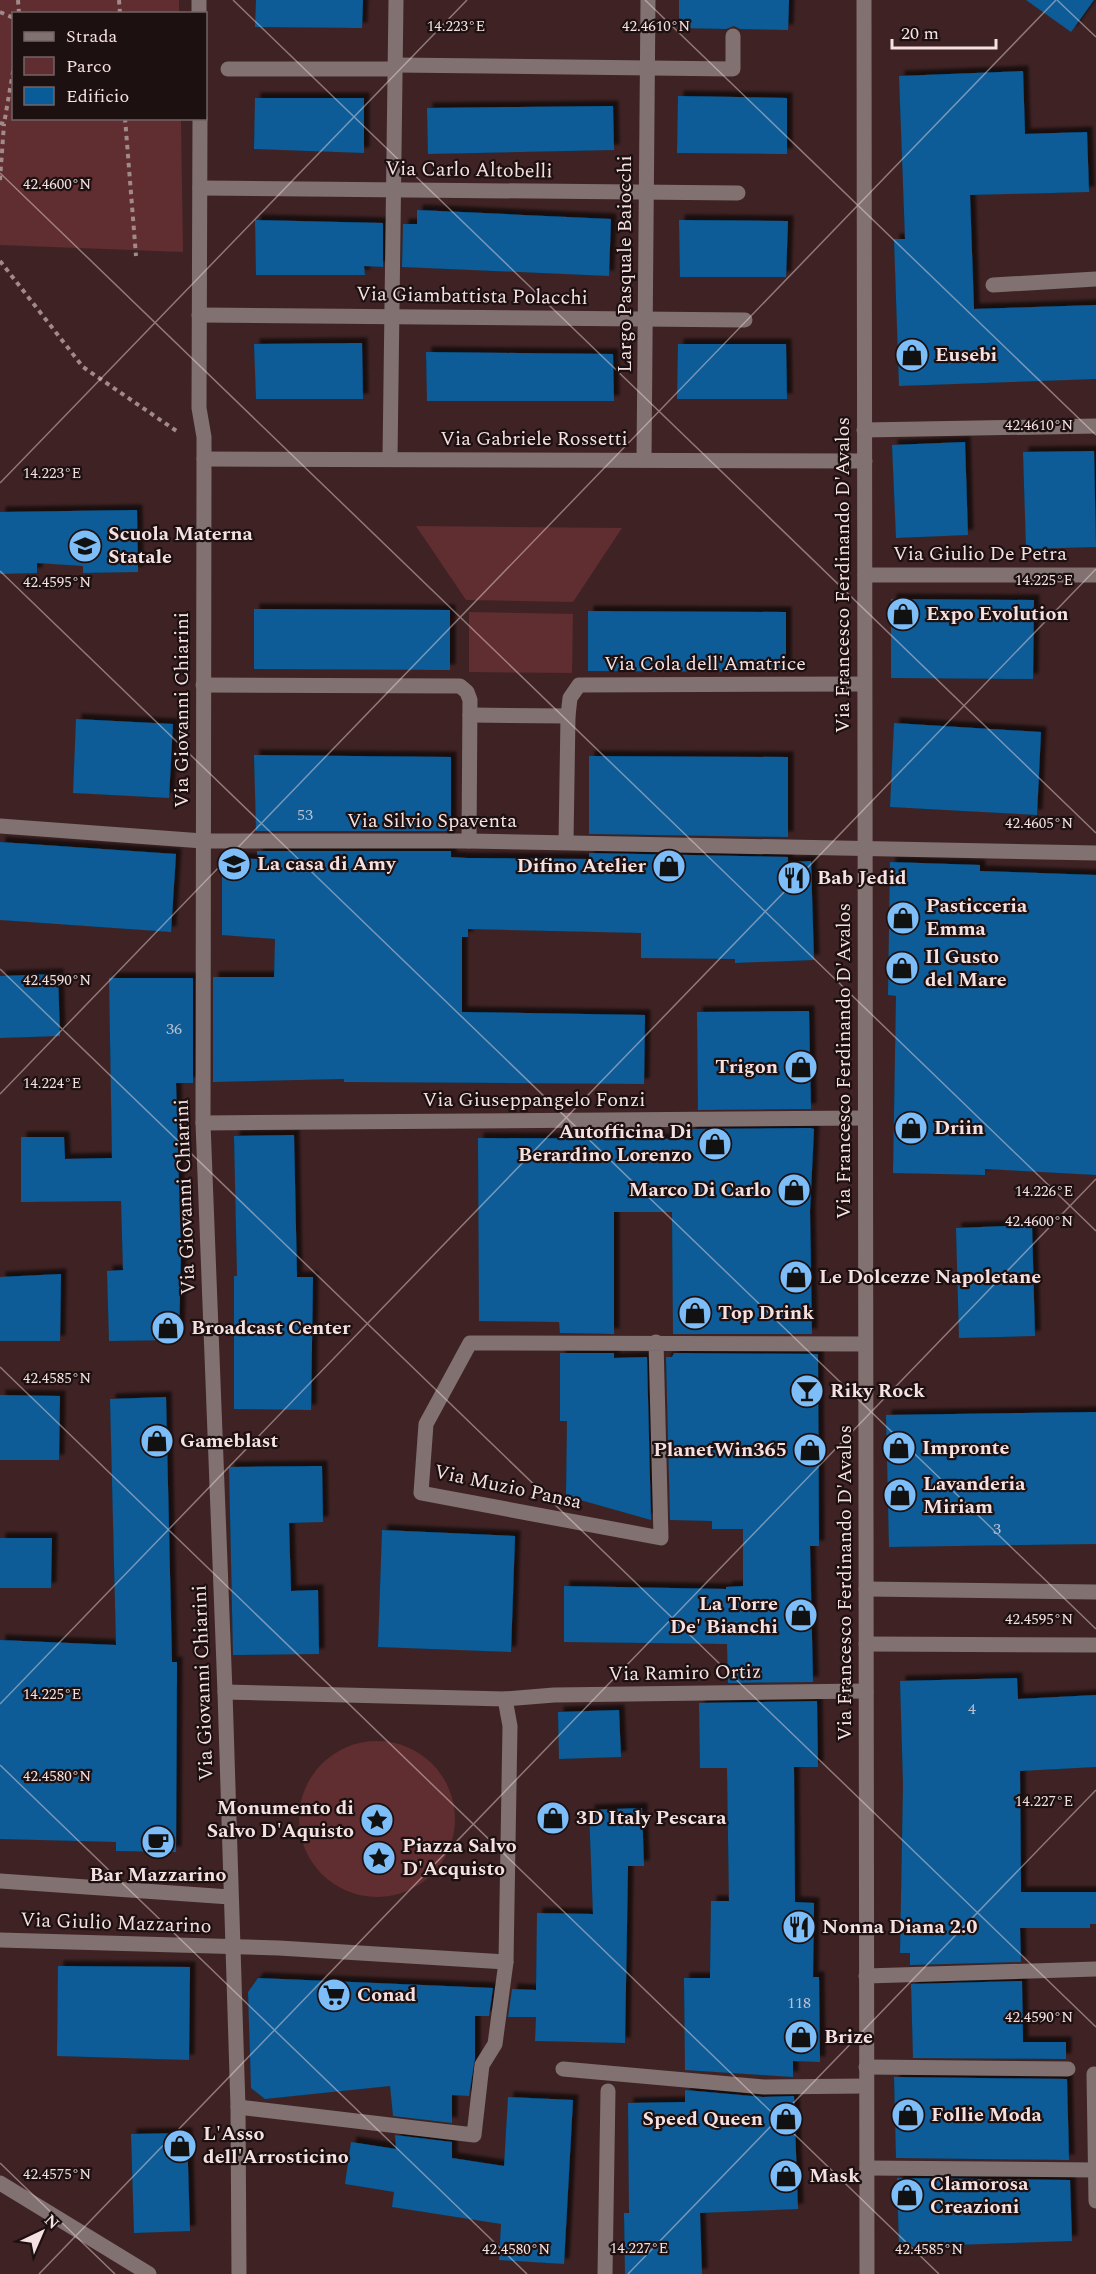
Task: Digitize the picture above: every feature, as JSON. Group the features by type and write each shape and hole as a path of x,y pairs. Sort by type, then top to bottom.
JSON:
{"street":[{"path":"390,459 396,0"},
{"name":"Largo Pasquale Baiocchi","path":"644,460 648,0"},
{"name":"Via Francesco Ferdinando D'Avalos","path":"864,0 867,2274"},
{"path":"228,69 395,67 733,69 733,36"},
{"name":"Via Giovanni Chiarini","path":"200,120 199,408 204,436 203,1123 238,2107 239,2274"},
{"name":"Via Carlo Altobelli","path":"200,188 738,193"},
{"path":"993,285 1096,279"},
{"name":"Via Giambattista Polacchi","path":"199,315 745,320"},
{"path":"864,430 1096,426"},
{"name":"Via Gabriele Rossetti","path":"204,459 865,461"},
{"name":"Via Giulio De Petra","path":"865,575 1096,575"},
{"name":"Via Cola dell'Amatrice","path":"566,842 568,716 570,698 579,685 864,684"},
{"path":"203,686 460,686 466,692 470,716 469,841"},
{"path":"470,716 568,716"},
{"name":"Via Silvio Spaventa","path":"0,826 202,841 566,842 1096,853"},
{"name":"Via Giuseppangelo Fonzi","path":"203,1123 865,1118"},
{"name":"Via Muzio Pansa","path":"656,1342 660,1538 421,1493 426,1424 470,1343 656,1342 865,1344"},
{"path":"866,1589 1096,1592"},
{"path":"866,1644 1096,1645"},
{"name":"Via Ramiro Ortiz","path":"505,1699 554,1695 866,1691"},
{"path":"225,1692 505,1699 510,1726 506,1962 495,2044 482,2065 474,2135 238,2107"},
{"name":"Via Giulio Mazzarino","path":"0,1881 231,1898"},
{"name":"Via Giulio Mazzarino","path":"0,1940 231,1947"},
{"path":"231,1947 506,1962"},
{"path":"866,1976 1096,1969"},
{"path":"866,2067 1068,2069"},
{"path":"563,2069 764,2087 866,2086"},
{"path":"1094,2074 1096,2201"},
{"path":"604,2274 608,2091"},
{"path":"867,2168 1096,2170"},
{"path":"0,2183 149,2274"}],"path":[{"path":"0,180 2,124 12,76"},
{"path":"125,120 136,256"},
{"path":"0,261 83,367 184,436"}],"green space":[{"path":"0,0 179,0 179,12 12,12 12,120 181,120 183,252 0,245"},
{"path":"416,526 622,528 573,602 466,600"},
{"path":"469,612 573,614 572,673 469,672"},
{"path":"377,1741 392,1742 407,1747 432,1764 449,1789 454,1804 454,1834 449,1849 432,1874 407,1891 392,1896 377,1897 362,1896 347,1891 322,1874 305,1849 300,1834 299,1819 300,1804 305,1789 322,1764 347,1747 362,1742"}],"building":[{"path":"256,0 363,0 362,28 255,27"},
{"path":"679,0 789,0 788,30 740,29 734,26 726,29 679,28"},
{"path":"1026,0 1094,0 1071,32"},
{"path":"1023,71 1025,134 1087,132 1089,192 970,195 974,309 1096,305 1096,379 899,386 894,239 905,239 899,76"},
{"path":"678,96 787,98 787,154 677,153"},
{"path":"255,98 364,98 364,153 254,149"},
{"path":"613,106 614,150 428,154 427,108"},
{"path":"417,210 611,219 609,276 402,267 403,224 417,224"},
{"path":"255,220 383,223 383,267 364,266 365,275 256,275"},
{"path":"679,220 788,221 786,277 680,277"},
{"path":"362,343 363,399 256,399 254,344"},
{"path":"678,344 786,344 787,399 677,399"},
{"path":"426,352 613,354 614,401 427,401"},
{"path":"965,442 968,535 896,538 892,445"},
{"path":"1094,451 1096,547 1026,549 1023,452"},
{"path":"137,510 138,572 83,573 83,566 37,563 37,573 0,574 0,512"},
{"path":"891,599 1034,600 1033,679 891,678"},
{"path":"254,609 450,610 450,670 254,669"},
{"path":"588,611 786,612 786,672 588,671"},
{"path":"76,719 173,724 169,798 73,793"},
{"path":"894,723 1041,732 1037,815 890,807"},
{"path":"254,755 451,757 451,831 256,831"},
{"path":"589,756 788,757 788,837 589,834"},
{"path":"0,842 176,854 171,932 0,920"},
{"path":"257,851 451,851 451,857 467,858 589,859 589,853 788,857 788,862 811,861 814,960 735,963 735,959 641,958 641,933 468,929 468,937 462,937 462,1012 645,1015 644,1084 344,1082 344,1079 213,1082 213,977 274,977 275,939 222,935 222,858 257,859"},
{"path":"890,862 980,865 980,871 1096,875 1096,1175 985,1169 985,1175 893,1173 896,996 888,995"},
{"path":"58,974 60,1036 0,1038 0,976"},
{"path":"109,978 193,978 193,1083 176,1083 181,1254 179,1340 109,1341 107,1271 123,1270 121,1201 21,1202 21,1137 64,1137 65,1159 112,1158"},
{"path":"809,1011 811,1109 698,1110 697,1012"},
{"path":"690,1129 814,1129 810,1211 812,1334 673,1334 672,1212 614,1212 614,1334 560,1333 559,1322 479,1321 478,1138 690,1139"},
{"path":"294,1135 297,1277 313,1277 311,1410 234,1409 234,1276 237,1276 234,1136"},
{"path":"1032,1225 1035,1336 959,1338 956,1228"},
{"path":"61,1274 60,1341 0,1341 0,1277"},
{"path":"560,1353 614,1353 614,1358 647,1357 651,1520 566,1496 567,1421 560,1421"},
{"path":"674,1353 818,1354 819,1546 810,1546 813,1682 728,1683 727,1644 564,1642 564,1586 726,1589 726,1587 743,1586 743,1529 712,1529 712,1521 670,1520 666,1357 672,1357"},
{"path":"0,1395 60,1396 59,1460 0,1460"},
{"path":"166,1397 172,1662 177,1662 176,1852 116,1851 116,1842 0,1839 0,1640 116,1645 110,1399"},
{"path":"1096,1412 1096,1544 889,1547 886,1415"},
{"path":"322,1466 323,1522 289,1523 291,1591 318,1590 319,1654 233,1655 229,1467"},
{"path":"382,1530 515,1536 511,1652 378,1647"},
{"path":"0,1538 52,1538 51,1588 0,1588"},
{"path":"1017,1678 1018,1699 1096,1695 1096,1767 1020,1771 1021,1892 1096,1892 1096,1924 1090,1924 1090,1928 1020,1928 1021,1962 910,1965 910,1953 900,1953 903,1784 900,1681"},
{"path":"817,1701 818,1767 794,1767 795,1902 814,1903 813,1977 819,1977 820,2062 793,2061 793,2077 685,2070 684,1978 710,1978 711,1901 729,1901 727,1768 700,1768 699,1703"},
{"path":"619,1710 621,1757 559,1759 558,1712"},
{"path":"642,1808 644,1866 628,1866 625,2043 535,2041 536,2017 508,2017 512,1989 536,1990 537,1913 593,1914 589,1810"},
{"path":"58,1966 190,1967 189,2060 57,2056"},
{"path":"258,1978 493,1988 489,2016 475,2016 475,2058 469,2096 452,2095 452,2123 393,2116 390,2086 265,2099 251,2088 248,1992"},
{"path":"1022,1981 1023,2042 1066,2042 1066,2059 913,2058 911,1984"},
{"path":"894,2077 1067,2079 1069,2160 896,2158"},
{"path":"685,2090 763,2097 794,2096 798,2209 700,2213 702,2274 625,2274 624,2213 629,2213 628,2103 685,2102"},
{"path":"508,2097 573,2100 564,2264 499,2260 501,2224 392,2207 394,2192 345,2184 351,2142 396,2149 395,2135 452,2142 452,2158 504,2166"},
{"path":"187,2133 190,2231 134,2233 131,2134"},
{"path":"897,2178 1070,2180 1072,2241 899,2247"}],"place":[{"name":"Eusebi","path":"912,355"},
{"name":"Scuola Materna Statale","path":"85,546"},
{"name":"Expo Evolution","path":"903,614"},
{"name":"La casa di Amy","path":"234,864"},
{"name":"Difino Atelier","path":"669,866"},
{"name":"Bab Jedid","path":"794,878"},
{"name":"Pasticceria Emma","path":"903,918"},
{"name":"Il Gusto del Mare","path":"902,968"},
{"name":"Trigon","path":"801,1067"},
{"name":"Driin","path":"911,1128"},
{"name":"Autofficina Di Berardino Lorenzo","path":"715,1144"},
{"name":"Marco Di Carlo","path":"794,1190"},
{"name":"Le Dolcezze Napoletane","path":"796,1277"},
{"name":"Top Drink","path":"695,1313"},
{"name":"Broadcast Center","path":"168,1328"},
{"name":"Riky Rock","path":"807,1391"},
{"name":"Gameblast","path":"157,1441"},
{"name":"Impronte","path":"899,1448"},
{"name":"PlanetWin365","path":"810,1450"},
{"name":"Lavanderia Miriam","path":"900,1495"},
{"name":"La Torre De' Bianchi","path":"801,1615"},
{"name":"3D Italy Pescara","path":"553,1818"},
{"name":"Monumento di Salvo D'Aquisto","path":"377,1820"},
{"name":"Bar Mazzarino","path":"158,1842"},
{"name":"Piazza Salvo D'Acquisto","path":"379,1858"},
{"name":"Nonna Diana 2.0","path":"799,1927"},
{"name":"Conad","path":"334,1995"},
{"name":"Brize","path":"801,2037"},
{"name":"Follie Moda","path":"908,2115"},
{"name":"Speed Queen","path":"786,2119"},
{"name":"L'Asso dell'Arrosticino","path":"180,2146"},
{"name":"Mask","path":"786,2176"},
{"name":"Clamorosa Creazioni","path":"907,2195"}]}
